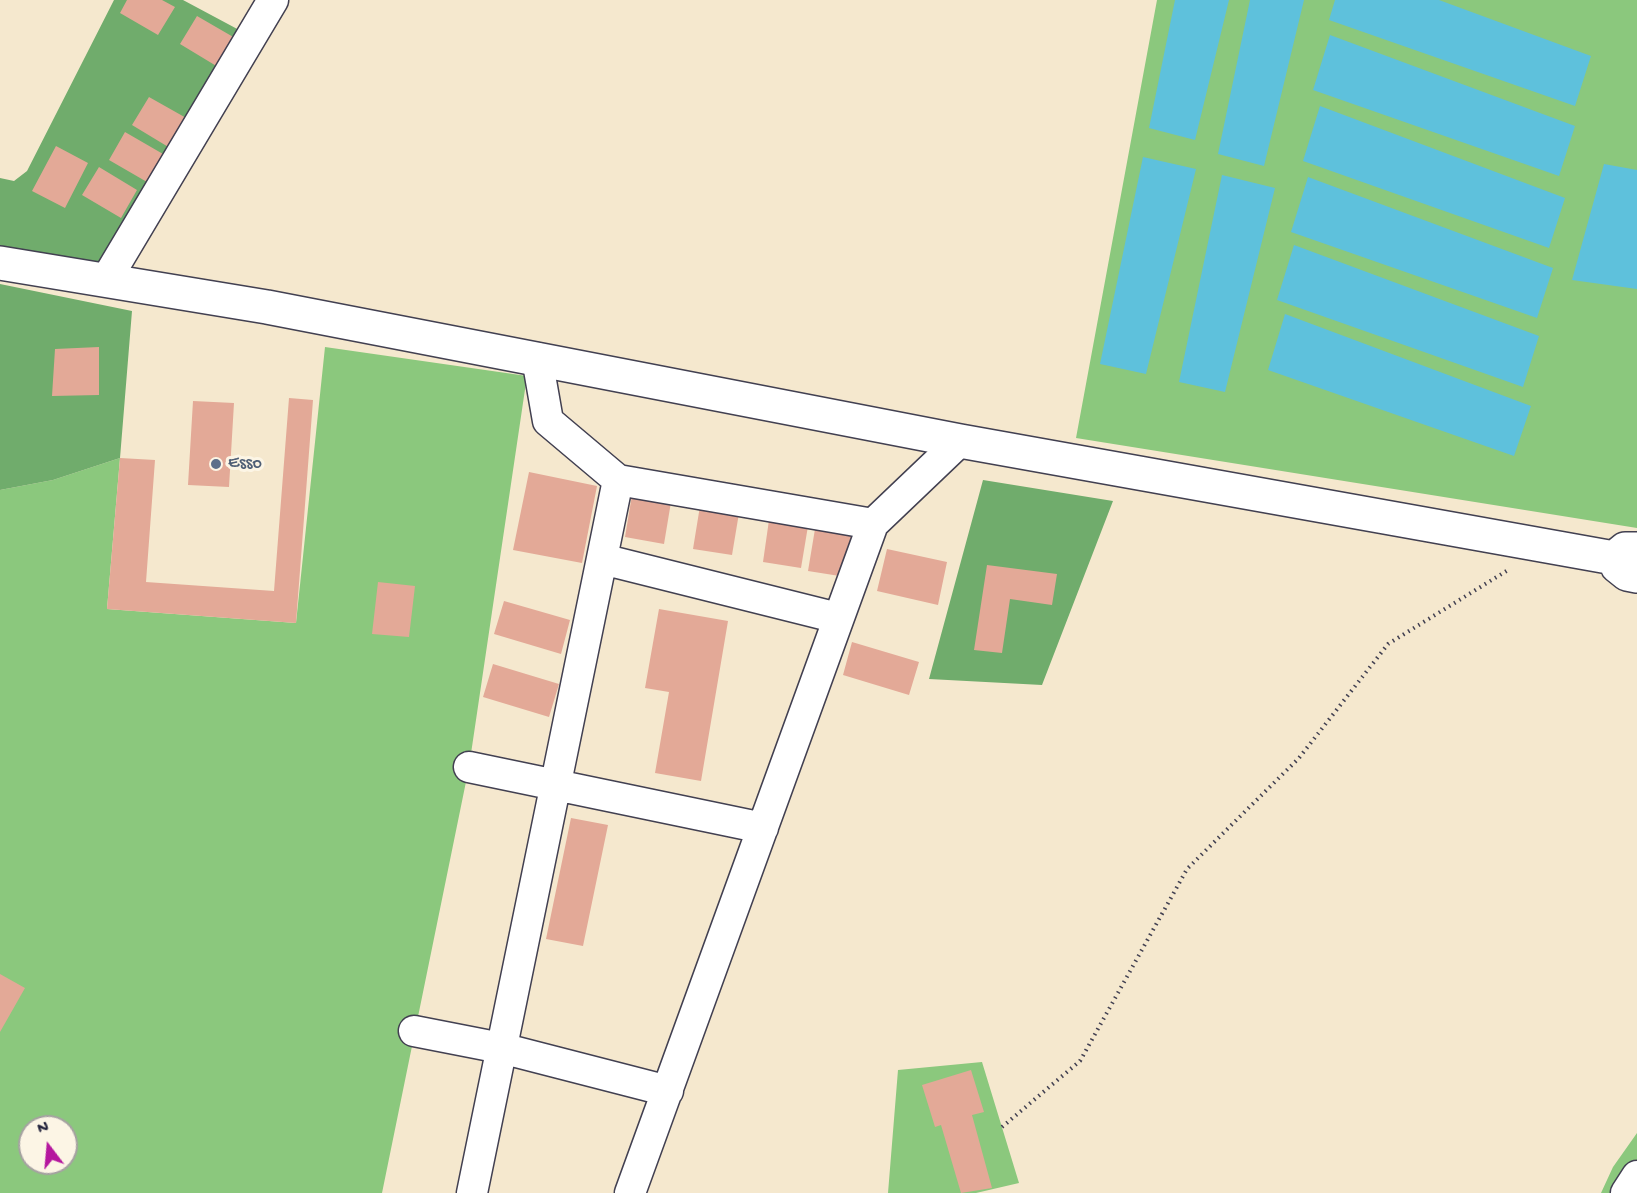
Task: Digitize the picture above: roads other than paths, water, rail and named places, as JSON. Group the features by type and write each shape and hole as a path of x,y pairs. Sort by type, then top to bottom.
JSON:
{"main road":[{"path":"7,267 106,280 267,307 960,441 1526,540 1629,561"}],"street":[{"path":"106,280 273,0"},
{"path":"537,358 548,421 618,480 873,524"},
{"path":"630,1193 873,524 960,441"},
{"path":"472,1193 618,480"},
{"path":"602,559 838,618"},
{"path":"469,767 763,828"},
{"path":"414,1031 501,1048 668,1091"},
{"path":"1626,1193 1637,1176"}],"water":[{"path":"1175,0 1229,0 1195,140 1149,128"},
{"path":"1250,0 1304,0 1264,166 1218,154"},
{"path":"1335,0 1439,0 1591,56 1575,106 1329,20"},
{"path":"1330,35 1575,126 1559,176 1313,90"},
{"path":"1320,106 1565,198 1549,248 1303,161"},
{"path":"1143,157 1196,169 1146,374 1100,364"},
{"path":"1604,164 1637,170 1637,289 1572,280"},
{"path":"1222,175 1275,188 1225,392 1179,382"},
{"path":"1308,177 1553,268 1537,318 1291,232"},
{"path":"1294,245 1539,336 1523,387 1277,300"},
{"path":"1285,314 1531,406 1514,456 1268,370"}],"place":[{"name":"Esso","path":"216,464"}]}
